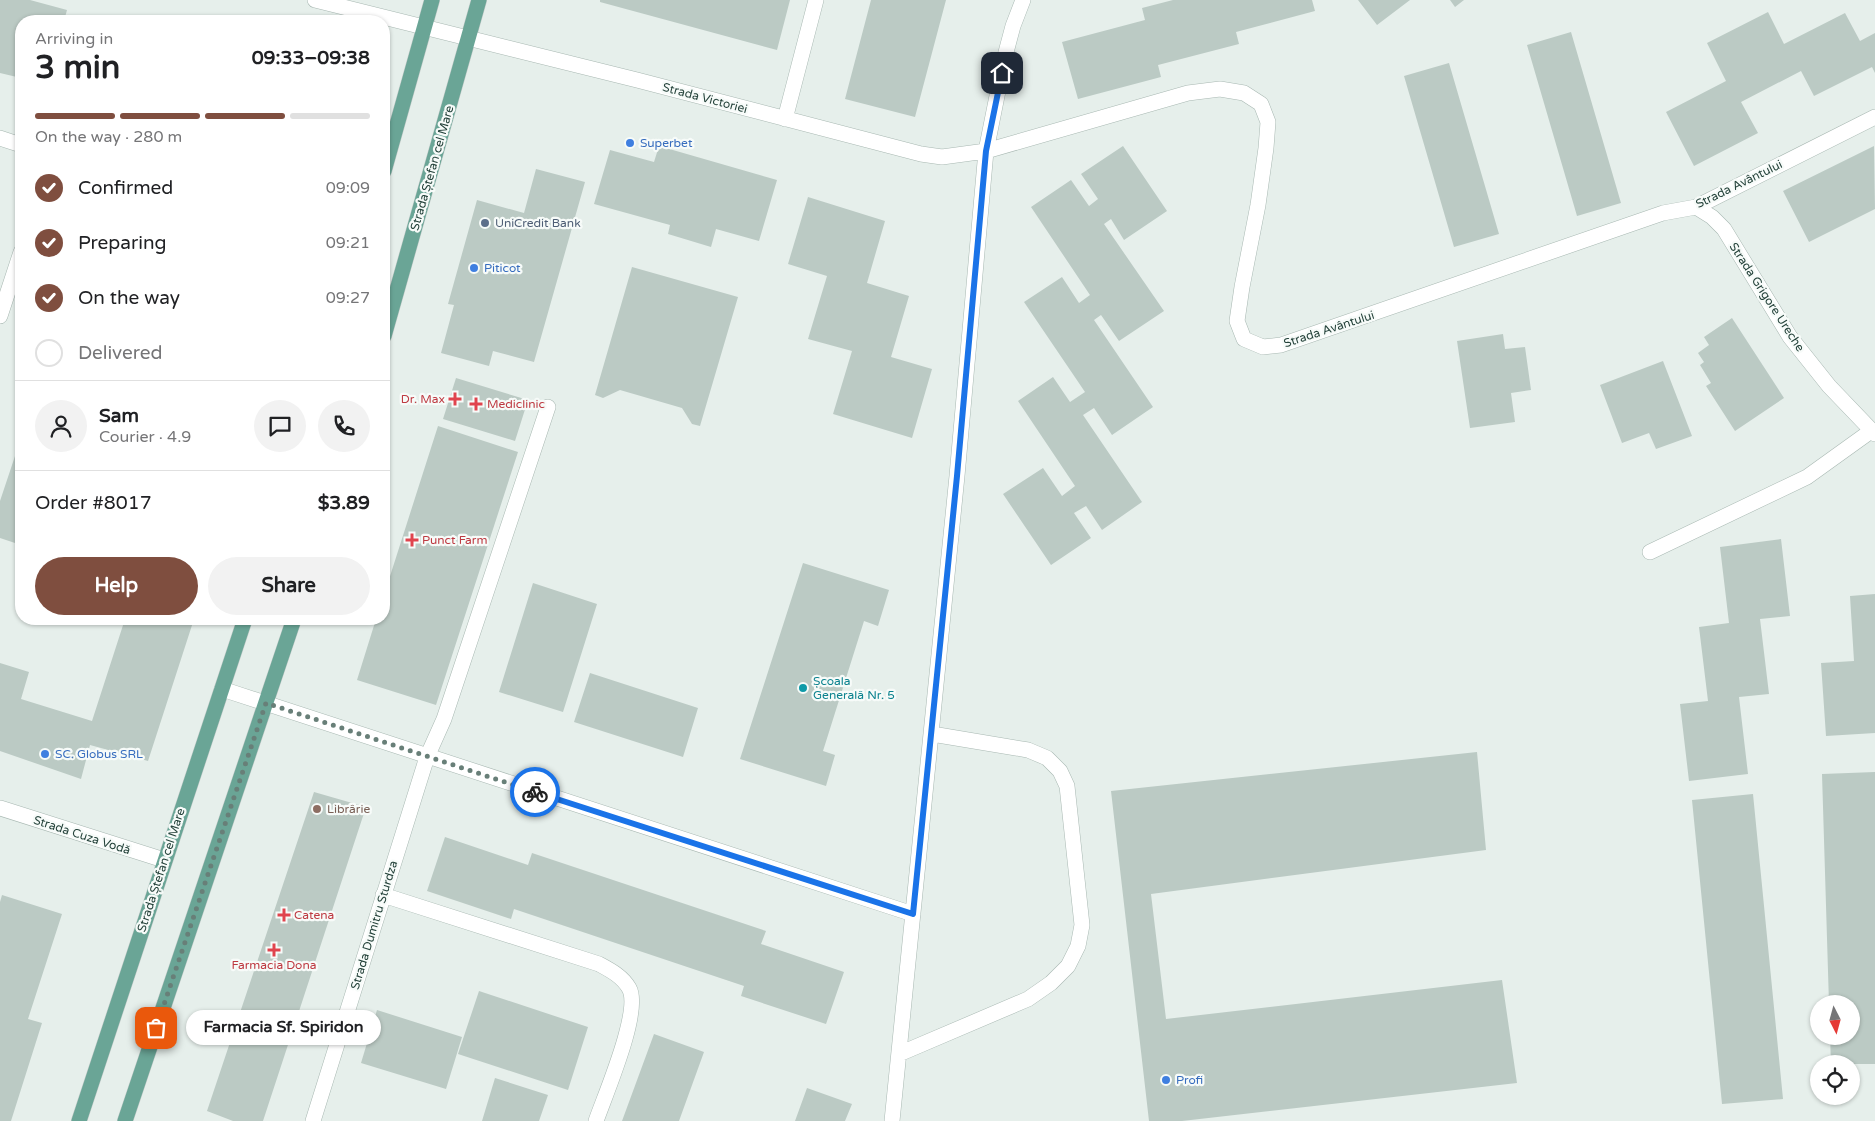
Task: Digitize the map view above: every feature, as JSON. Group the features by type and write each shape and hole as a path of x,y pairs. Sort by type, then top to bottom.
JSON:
{"main road":[{"path":"390,150 432,0"},
{"name":"Strada Ștefan cel Mare","path":"390,315 479,0"},
{"name":"Strada Ștefan cel Mare","path":"79,1121 242,625"},
{"path":"125,1121 292,625"}],"street":[{"name":"Strada Victoriei","path":"315,0 376,15"},
{"path":"786,119 816,0"},
{"path":"892,1121 932,734 986,151 1005,56 1013,26 1023,0"},
{"name":"Strada Victoriei","path":"390,18 921,154 942,157 986,151"},
{"name":"Strada Avântului","path":"986,151 1188,93 1220,90 1244,94 1261,104 1268,122 1266,148 1237,320 1244,339 1263,347 1281,345 1663,213 1696,207 1875,117"},
{"path":"0,138 15,142"},
{"name":"Strada Grigore Ureche","path":"1696,207 1712,217 1724,229 1790,337 1829,386 1873,433"},
{"path":"0,316 15,270"},
{"name":"Strada Dumitru Sturdza","path":"313,1121 427,757 444,719 548,408"},
{"path":"1650,552 1807,477 1873,433"},
{"path":"222,689 913,914"},
{"path":"899,1054 1028,998 1051,983 1068,966 1078,946 1082,925 1066,786 1060,771 1047,758 1028,750 932,734"},
{"name":"Strada Cuza Vodă","path":"0,808 164,860"},
{"path":"383,896 599,964 618,975 630,989 632,1009 628,1033 596,1121"}],"building":[{"path":"0,0 30,0 67,10 66,15 15,15 15,77 0,73"},
{"path":"600,0 790,0 777,50 600,2"},
{"path":"871,0 946,0 915,117 845,99"},
{"path":"1173,0 1312,0 1315,11 1236,32 1239,44 1158,65 1161,77 1078,99 1062,42 1145,20 1142,8"},
{"path":"1358,0 1410,0 1377,25"},
{"path":"1450,0 1464,0 1455,7"},
{"path":"1768,12 1784,44 1845,13 1860,41 1875,33 1875,73 1872,67 1814,96 1801,71 1741,102 1758,133 1694,166 1666,112 1726,81 1707,43"},
{"path":"1571,32 1621,203 1577,216 1527,45"},
{"path":"1449,63 1499,234 1454,247 1404,76"},
{"path":"659,146 777,180 759,241 716,229 711,247 668,234 670,225 594,204 610,150 654,162"},
{"path":"1123,146 1167,211 1124,240 1111,219 1104,224 1164,311 1119,341 1101,315 1094,320 1153,407 1112,435 1094,408 1083,415 1142,502 1102,530 1086,506 1074,513 1091,538 1051,565 1003,494 1043,468 1062,496 1075,486 1018,401 1053,377 1070,402 1085,392 1024,302 1062,277 1079,303 1090,295 1031,207 1071,180 1089,206 1098,199 1081,174"},
{"path":"1874,146 1875,209 1809,242 1783,191"},
{"path":"536,169 585,182 534,362 493,351 489,366 441,353 454,305 448,304 477,200 524,213"},
{"path":"808,197 885,221 867,283 909,296 891,357 932,369 912,438 833,414 852,351 808,339 827,276 788,264"},
{"path":"632,267 738,297 700,426 692,424 682,408 620,390 603,398 595,395"},
{"path":"1732,318 1784,398 1735,431 1706,386 1711,383 1700,365 1704,362 1698,353 1709,345 1704,337"},
{"path":"1503,334 1505,349 1525,347 1531,390 1511,393 1515,422 1470,428 1457,341"},
{"path":"1663,361 1692,436 1656,449 1649,433 1622,443 1600,385"},
{"path":"456,378 528,400 515,441 443,419"},
{"path":"438,426 518,452 436,705 357,680 374,625 390,625 390,576"},
{"path":"15,456 15,543 0,538 0,501"},
{"path":"1781,539 1790,616 1760,619 1769,694 1739,697 1748,774 1689,781 1680,704 1708,701 1699,627 1729,623 1720,547"},
{"name":"Școala Generală Nr. 5","path":"803,563 889,590 878,626 864,621 823,751 835,755 826,786 740,759"},
{"path":"533,583 597,604 563,712 499,692"},
{"path":"1875,594 1875,733 1826,736 1821,663 1854,661 1850,596"},
{"path":"123,625 192,625 148,761 90,745 81,779 0,751 0,663 29,672 21,699 92,721"},
{"path":"590,673 698,708 683,757 574,722"},
{"path":"1477,752 1486,850 1151,894 1166,1019 1502,980 1517,1083 1182,1121 1149,1121 1111,791"},
{"path":"1875,772 1875,1064 1860,1064 1860,1055 1831,1055 1830,1045 1860,1045 1860,995 1829,995 1822,774"},
{"path":"314,792 366,807 263,1121 233,1121 207,1111"},
{"path":"1753,794 1783,1099 1722,1104 1692,800"},
{"path":"445,837 528,865 532,853 766,931 761,944 844,972 826,1024 741,996 744,986 514,909 511,919 427,891"},
{"path":"2,895 62,914 28,1019 42,1023 11,1121 0,1121 0,902"},
{"path":"479,991 588,1027 568,1090 458,1054"},
{"path":"377,1010 462,1037 446,1089 361,1063"},
{"path":"654,1034 704,1052 679,1121 622,1121"},
{"path":"495,1078 548,1095 539,1121 482,1121"},
{"path":"807,1088 852,1104 845,1121 795,1121"}],"way so far":[{"path":"156,1028 266,703 535,792"}],"place":[{"name":"Superbet","path":"630,143"},
{"name":"UniCredit Bank","path":"485,223"},
{"name":"Piticot","path":"474,268"},
{"name":"Dr. Max","path":"455,399"},
{"name":"Mediclinic","path":"476,404"},
{"name":"Punct Farm","path":"412,540"},
{"name":"Școala Generală Nr. 5","path":"803,688"},
{"name":"SC. Globus SRL","path":"45,754"},
{"name":"Librărie","path":"317,809"},
{"name":"Catena","path":"284,915"},
{"name":"Farmacia Dona","path":"274,950"},
{"name":"Farmacia Sf. Spiridon","path":"156,1028"},
{"name":"Profi","path":"1166,1080"}],"route":[{"path":"535,792 913,914 957,476 986,151 1002,73"}]}
